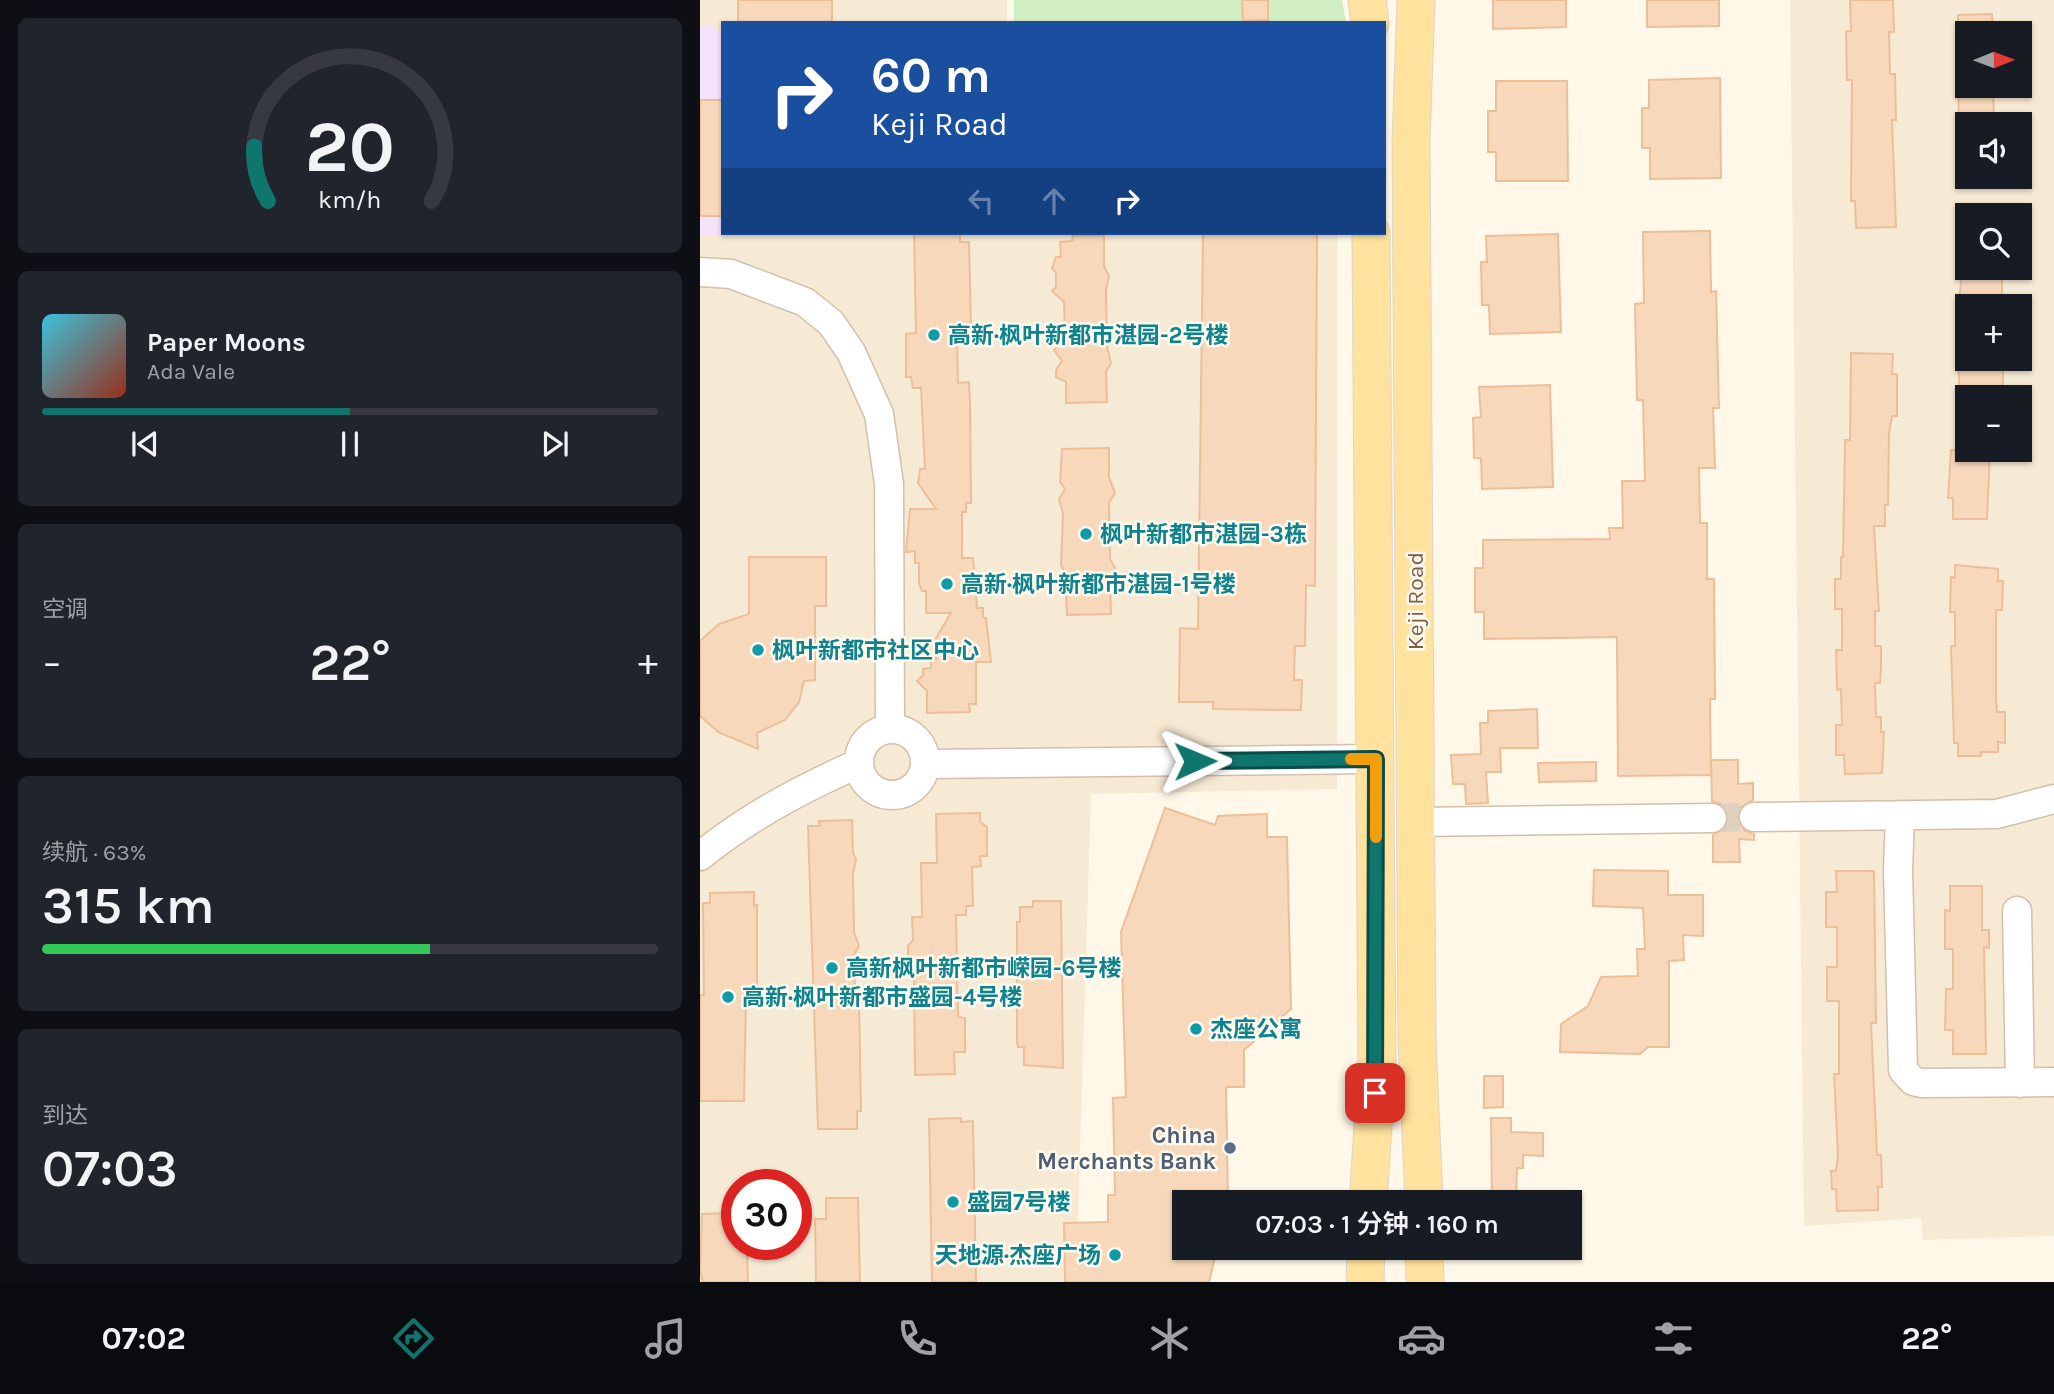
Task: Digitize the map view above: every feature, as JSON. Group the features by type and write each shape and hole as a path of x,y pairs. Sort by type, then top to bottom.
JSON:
{"main road":[{"path":"1367,0 1370,21"},
{"name":"Keji Road","path":"1416,0 1411,142 1418,822 1417,1040 1423,1190"},
{"name":"Keji Road","path":"1369,1190 1377,1066 1371,235"},
{"path":"1365,1282 1366,1260"},
{"path":"1424,1260 1425,1282"}],"street":[{"path":"700,272 731,274 805,302 831,323 870,391 879,414 889,484 890,729"},
{"path":"890,729 901,730 919,743 925,764 922,775 909,791 888,795 869,786 863,778 859,763 863,746 870,737 890,729"},
{"path":"925,764 1376,759"},
{"path":"700,856 743,822 796,792 859,763"},
{"path":"1754,817 1997,814 2054,799"},
{"path":"1900,815 1898,870 1903,1070 1913,1081 1921,1083 2054,1083"},
{"path":"1418,822 1712,818"},
{"path":"2017,911 2020,1083"}],"shaded area":[{"path":"700,0 1007,0 1007,21 721,21 721,235 1337,235 1337,789 1091,794 1076,1282 700,1282"},
{"path":"1790,0 2054,0 2054,1236 1923,1240 1921,1218 1804,1226"},
{"path":"700,26 712,26 721,31 721,235 700,235"}],"green space":[{"path":"1014,0 1342,0 1346,21 1014,21"}],"building":[{"path":"738,0 832,0 832,21 738,21"},
{"path":"1242,0 1268,0 1268,20 1243,21"},
{"path":"1493,0 1566,0 1566,27 1493,29"},
{"path":"1647,0 1719,0 1719,26 1647,27"},
{"path":"1850,0 1893,0 1894,32 1889,32 1890,74 1895,74 1896,120 1892,120 1896,227 1856,228 1855,201 1851,201 1852,80 1847,80 1846,31 1851,31"},
{"path":"1992,14 1992,21 1958,21 1958,15"},
{"path":"1720,78 1721,178 1650,179 1650,148 1642,148 1642,108 1649,108 1649,80"},
{"path":"1496,81 1567,81 1568,181 1496,181 1496,152 1488,152 1488,111 1496,111"},
{"path":"1958,98 1993,98 1994,112 1959,112"},
{"path":"700,100 721,100 721,216 700,216"},
{"path":"1710,231 1711,292 1716,291 1719,408 1713,408 1715,468 1699,468 1700,523 1707,523 1707,579 1714,579 1715,699 1710,699 1711,775 1618,776 1617,637 1484,639 1484,612 1475,612 1475,568 1483,568 1483,540 1610,539 1609,528 1623,528 1622,481 1645,481 1643,400 1637,400 1635,304 1644,303 1643,232"},
{"path":"1558,234 1561,332 1490,334 1489,305 1482,305 1481,262 1487,262 1486,236"},
{"path":"914,235 960,235 960,242 969,242 971,326 961,326 962,336 957,336 958,383 969,382 970,400 971,503 966,503 966,512 962,512 962,558 973,558 977,608 983,608 983,617 986,618 991,662 976,662 976,704 969,704 970,712 927,713 927,691 917,681 923,675 923,669 931,668 931,659 936,659 936,638 951,613 926,613 926,591 922,591 919,583 919,563 915,563 915,551 906,552 910,509 936,509 918,483 920,469 925,469 921,388 913,388 911,377 906,377 906,334 916,333"},
{"path":"1073,235 1104,235 1104,266 1109,276 1106,290 1107,347 1111,363 1106,372 1107,402 1066,403 1066,382 1056,377 1056,370 1062,361 1054,350 1065,339 1064,302 1052,291 1056,287 1056,273 1052,268 1056,257 1061,257 1060,242 1072,241"},
{"path":"1203,235 1317,235 1315,586 1306,585 1305,646 1295,646 1294,680 1302,680 1301,710 1213,709 1213,702 1179,702 1180,628 1198,629"},
{"path":"1961,280 2002,280 2002,294 1960,294"},
{"path":"1851,353 1893,354 1892,374 1897,374 1897,416 1892,416 1889,433 1885,526 1874,526 1879,611 1875,611 1875,646 1881,646 1880,683 1875,683 1876,717 1881,717 1881,732 1884,732 1882,773 1845,774 1844,755 1836,755 1836,725 1842,725 1841,689 1837,690 1836,650 1842,650 1842,609 1835,609 1835,579 1841,579 1843,557 1845,440 1850,440"},
{"path":"1959,371 2003,371 2003,385 1959,385"},
{"path":"1550,385 1553,487 1482,489 1481,458 1474,458 1473,418 1481,417 1479,387"},
{"name":"枫叶新都市湛园-3栋","path":"1109,448 1109,477 1115,493 1109,503 1110,559 1116,575 1110,585 1111,614 1067,615 1066,596 1061,587 1066,574 1061,565 1063,513 1059,499 1065,489 1060,482 1062,449"},
{"path":"1951,450 1955,450 1955,462 1989,462 1987,519 1953,519 1953,498 1948,498"},
{"name":"枫叶新都市社区中心","path":"749,557 826,557 826,606 815,606 815,680 804,681 799,702 785,720 757,733 758,749 718,732 700,716 700,641 719,624 749,614"},
{"path":"1955,565 1998,569 1998,581 2003,581 2002,610 1996,610 1996,697 1997,712 2005,712 2005,743 1998,742 1998,752 1981,752 1981,756 1958,756 1958,743 1954,743 1951,646 1955,646 1955,612 1950,612 1951,577 1955,578"},
{"path":"1537,709 1538,748 1500,748 1501,772 1486,772 1488,803 1466,804 1465,784 1453,784 1451,755 1481,754 1480,723 1488,723 1488,711"},
{"path":"1711,760 1738,760 1738,784 1753,783 1753,800 1740,808 1737,818 1745,831 1754,834 1754,840 1739,839 1740,862 1713,862 1713,835 1726,827 1729,817 1721,804 1712,801"},
{"path":"1596,762 1596,781 1539,782 1538,763"},
{"name":"杰座公寓","path":"1165,808 1215,825 1218,816 1267,814 1267,837 1287,837 1291,1009 1244,1050 1244,1087 1226,1087 1228,1190 1172,1190 1172,1260 1214,1260 1209,1282 1065,1282 1064,1223 1108,1222 1108,1195 1115,1195 1113,1098 1126,1097 1121,932"},
{"path":"980,813 980,822 987,827 987,856 980,856 981,866 972,867 973,906 966,906 966,915 956,915 958,1017 965,1018 965,1052 954,1052 955,1074 915,1075 914,975 908,969 908,946 913,940 912,917 922,917 921,863 937,863 936,814"},
{"name":"高新枫叶新都市嵘园-6号楼","path":"852,820 853,852 856,860 853,873 854,932 859,946 854,955 855,998 859,998 861,1111 857,1111 857,1129 818,1129 808,826 820,826 819,821"},
{"path":"1594,870 1668,871 1668,895 1703,895 1703,936 1683,935 1684,960 1669,961 1669,1047 1648,1047 1640,1054 1560,1052 1561,1024 1588,1006 1601,977 1638,976 1637,949 1645,949 1643,908 1593,906"},
{"path":"1836,871 1874,871 1876,1023 1871,1023 1877,1155 1881,1155 1882,1187 1878,1187 1878,1210 1837,1211 1836,1189 1832,1189 1831,1171 1836,1171 1838,1156 1834,1074 1839,1074 1839,1001 1827,1001 1827,967 1837,967 1837,927 1826,927 1826,892 1837,892"},
{"path":"1950,886 1982,886 1982,930 1989,930 1989,948 1984,947 1986,1054 1953,1054 1953,1030 1945,1030 1946,989 1953,989 1953,949 1945,949 1945,910 1950,911"},
{"name":"高新·枫叶新都市盛园-4号楼","path":"754,892 754,906 757,905 757,998 746,998 744,1101 700,1101 700,995 704,995 703,903 710,903 710,893"},
{"path":"1033,901 1061,901 1063,1068 1024,1065 1024,1047 1018,1047 1017,1042 1017,922 1020,922 1020,907 1033,907"},
{"path":"1484,1076 1503,1076 1503,1107 1484,1108"},
{"name":"盛园7号楼","path":"961,1118 961,1122 973,1121 976,1282 932,1282 929,1119"},
{"path":"1491,1118 1511,1118 1511,1132 1543,1133 1543,1156 1523,1155 1523,1168 1517,1168 1516,1190 1492,1190"},
{"path":"826,1198 858,1198 860,1282 816,1282 815,1219 826,1219"},
{"path":"721,1213 721,1260 747,1260 748,1282 703,1282 700,1270 702,1214"}],"tunnel":[{"path":"1712,818 1754,817"}],"slow traffic":[{"path":"1351,759 1376,759 1376,837"}],"place":[{"name":"高新·枫叶新都市湛园-2号楼","path":"934,335"},
{"name":"枫叶新都市湛园-3栋","path":"1086,534"},
{"name":"高新·枫叶新都市湛园-1号楼","path":"947,584"},
{"name":"枫叶新都市社区中心","path":"758,650"},
{"name":"高新枫叶新都市嵘园-6号楼","path":"832,968"},
{"name":"高新·枫叶新都市盛园-4号楼","path":"728,997"},
{"name":"杰座公寓","path":"1196,1029"},
{"name":"China Merchants Bank","path":"1230,1148"},
{"name":"盛园7号楼","path":"953,1202"},
{"name":"天地源·杰座广场","path":"1115,1255"}],"route":[{"path":"1195,761 1376,759 1375,1093"}]}
